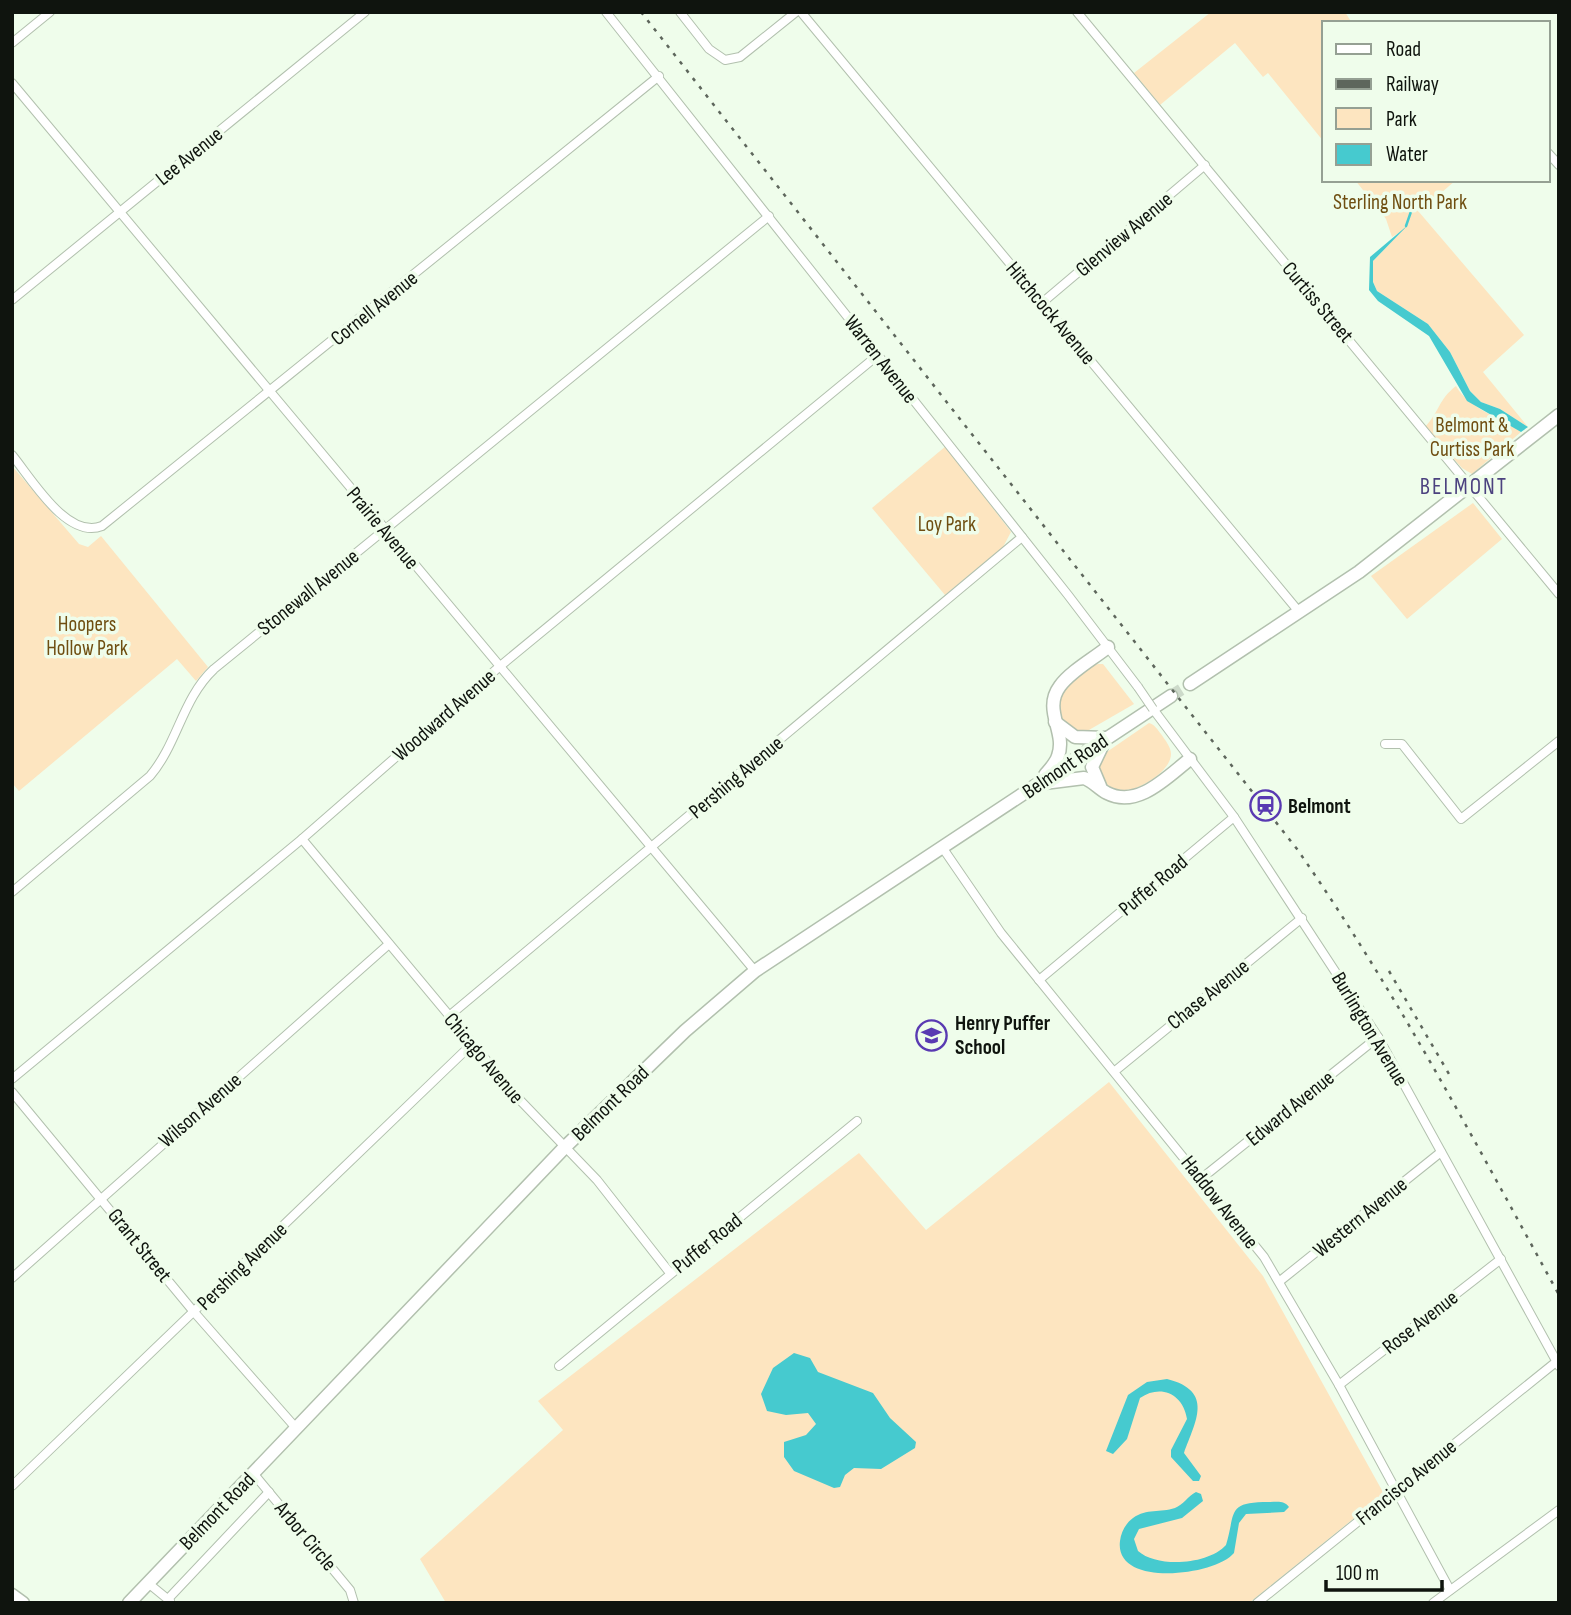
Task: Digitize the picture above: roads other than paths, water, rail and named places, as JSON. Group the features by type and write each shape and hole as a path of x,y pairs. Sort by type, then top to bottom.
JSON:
{"main road":[{"path":"1190,684 1301,614 1471,486 1559,415"},
{"path":"1038,784 1059,754 1060,742 1052,706 1061,684 1108,647"},
{"name":"Belmont Road","path":"129,1603 564,1147 685,1031 755,971 1171,696"},
{"path":"1055,722 1075,737 1106,738 1092,767 1102,789"},
{"path":"1038,784 1076,777 1090,780 1119,797 1136,796 1190,759"},
{"path":"12,1595 23,1603"}],"street":[{"path":"12,43 50,12"},
{"name":"Lee Avenue","path":"12,300 365,12"},
{"name":"Warren Avenue","path":"606,12 1022,537 1153,709"},
{"path":"680,12 709,49 725,60 740,57 799,12"},
{"name":"Hitchcock Avenue","path":"799,12 1301,614"},
{"name":"Curtiss Street","path":"1076,12 1559,594"},
{"name":"Cornell Avenue","path":"12,455 60,513 82,528 102,526 270,393 659,76"},
{"name":"Prairie Avenue","path":"12,83 755,971"},
{"name":"Glenview Avenue","path":"1043,302 1205,165"},
{"name":"Stonewall Avenue","path":"12,891 150,776 166,754 187,705 203,679 769,216"},
{"name":"Woodward Avenue","path":"12,1079 302,839 499,667 878,355"},
{"name":"Pershing Avenue","path":"449,1016 1022,537"},
{"name":"Burlington Avenue","path":"1153,709 1234,817 1377,1037 1558,1364"},
{"path":"1385,744 1402,744 1461,819 1559,741"},
{"name":"Puffer Road","path":"1039,980 1234,817"},
{"name":"Chicago Avenue","path":"302,839 472,1044 597,1180 670,1273"},
{"name":"Haddow Avenue","path":"942,847 993,923 1202,1178 1280,1282 1450,1590"},
{"name":"Chase Avenue","path":"1115,1070 1302,918"},
{"name":"Wilson Avenue","path":"12,1278 389,944"},
{"name":"Edward Avenue","path":"1202,1178 1377,1037"},
{"name":"Pershing Avenue","path":"12,1486 472,1044"},
{"name":"Grant Street","path":"12,1092 194,1312 296,1428"},
{"name":"Puffer Road","path":"559,1366 857,1121"},
{"name":"Western Avenue","path":"1280,1282 1441,1152"},
{"name":"Rose Avenue","path":"1339,1385 1501,1259"},
{"name":"Francisco Avenue","path":"1257,1603 1395,1489 1558,1364"},
{"name":"Arbor Circle","path":"253,1473 350,1590 354,1603"},
{"path":"148,1583 170,1601 269,1492"},
{"path":"1433,1603 1559,1510"}],"water":[{"path":"1408,225 1373,261 1373,282 1377,291 1428,324 1450,352 1470,391 1481,402 1500,409 1528,427 1521,432 1467,401 1429,336 1378,301 1369,290 1370,257"},
{"path":"794,1353 810,1358 818,1372 873,1393 890,1418 916,1442 915,1448 881,1469 854,1468 845,1475 840,1487 834,1488 794,1471 784,1457 784,1442 806,1435 816,1424 808,1413 786,1415 767,1411 761,1394 773,1368"},
{"path":"1167,1379 1182,1384 1191,1391 1196,1400 1196,1419 1184,1453 1201,1476 1199,1481 1193,1481 1171,1457 1171,1450 1187,1419 1181,1403 1170,1394 1155,1392 1140,1398 1127,1439 1113,1454 1106,1451 1128,1395 1147,1382"},
{"path":"1196,1492 1201,1494 1203,1501 1182,1518 1139,1529 1134,1539 1138,1551 1157,1560 1169,1562 1207,1557 1226,1545 1235,1511 1239,1507 1255,1502 1278,1502 1289,1507 1284,1512 1246,1514 1239,1523 1234,1553 1207,1567 1188,1572 1148,1572 1133,1566 1122,1556 1120,1541 1130,1520 1143,1513 1175,1508"}],"waterway":[{"path":"1406,226 1415,200"}],"tunnel":[{"path":"1171,696 1190,684"}],"railway":[{"path":"641,12 1297,849 1402,1013 1559,1295"},
{"path":"1389,971 1449,1074"}],"place":[{"name":"Belmont","path":"1265,806"},
{"name":"Henry Puffer School","path":"932,1035"}],"district":[{"name":"BELMONT","path":"1464,486"}],"park label":[{"name":"Sterling North Park","path":"1400,202"},
{"name":"Belmont & Curtiss Park","path":"1472,437"},
{"name":"Loy Park","path":"947,524"},
{"name":"Hoopers Hollow Park","path":"87,636"}]}
